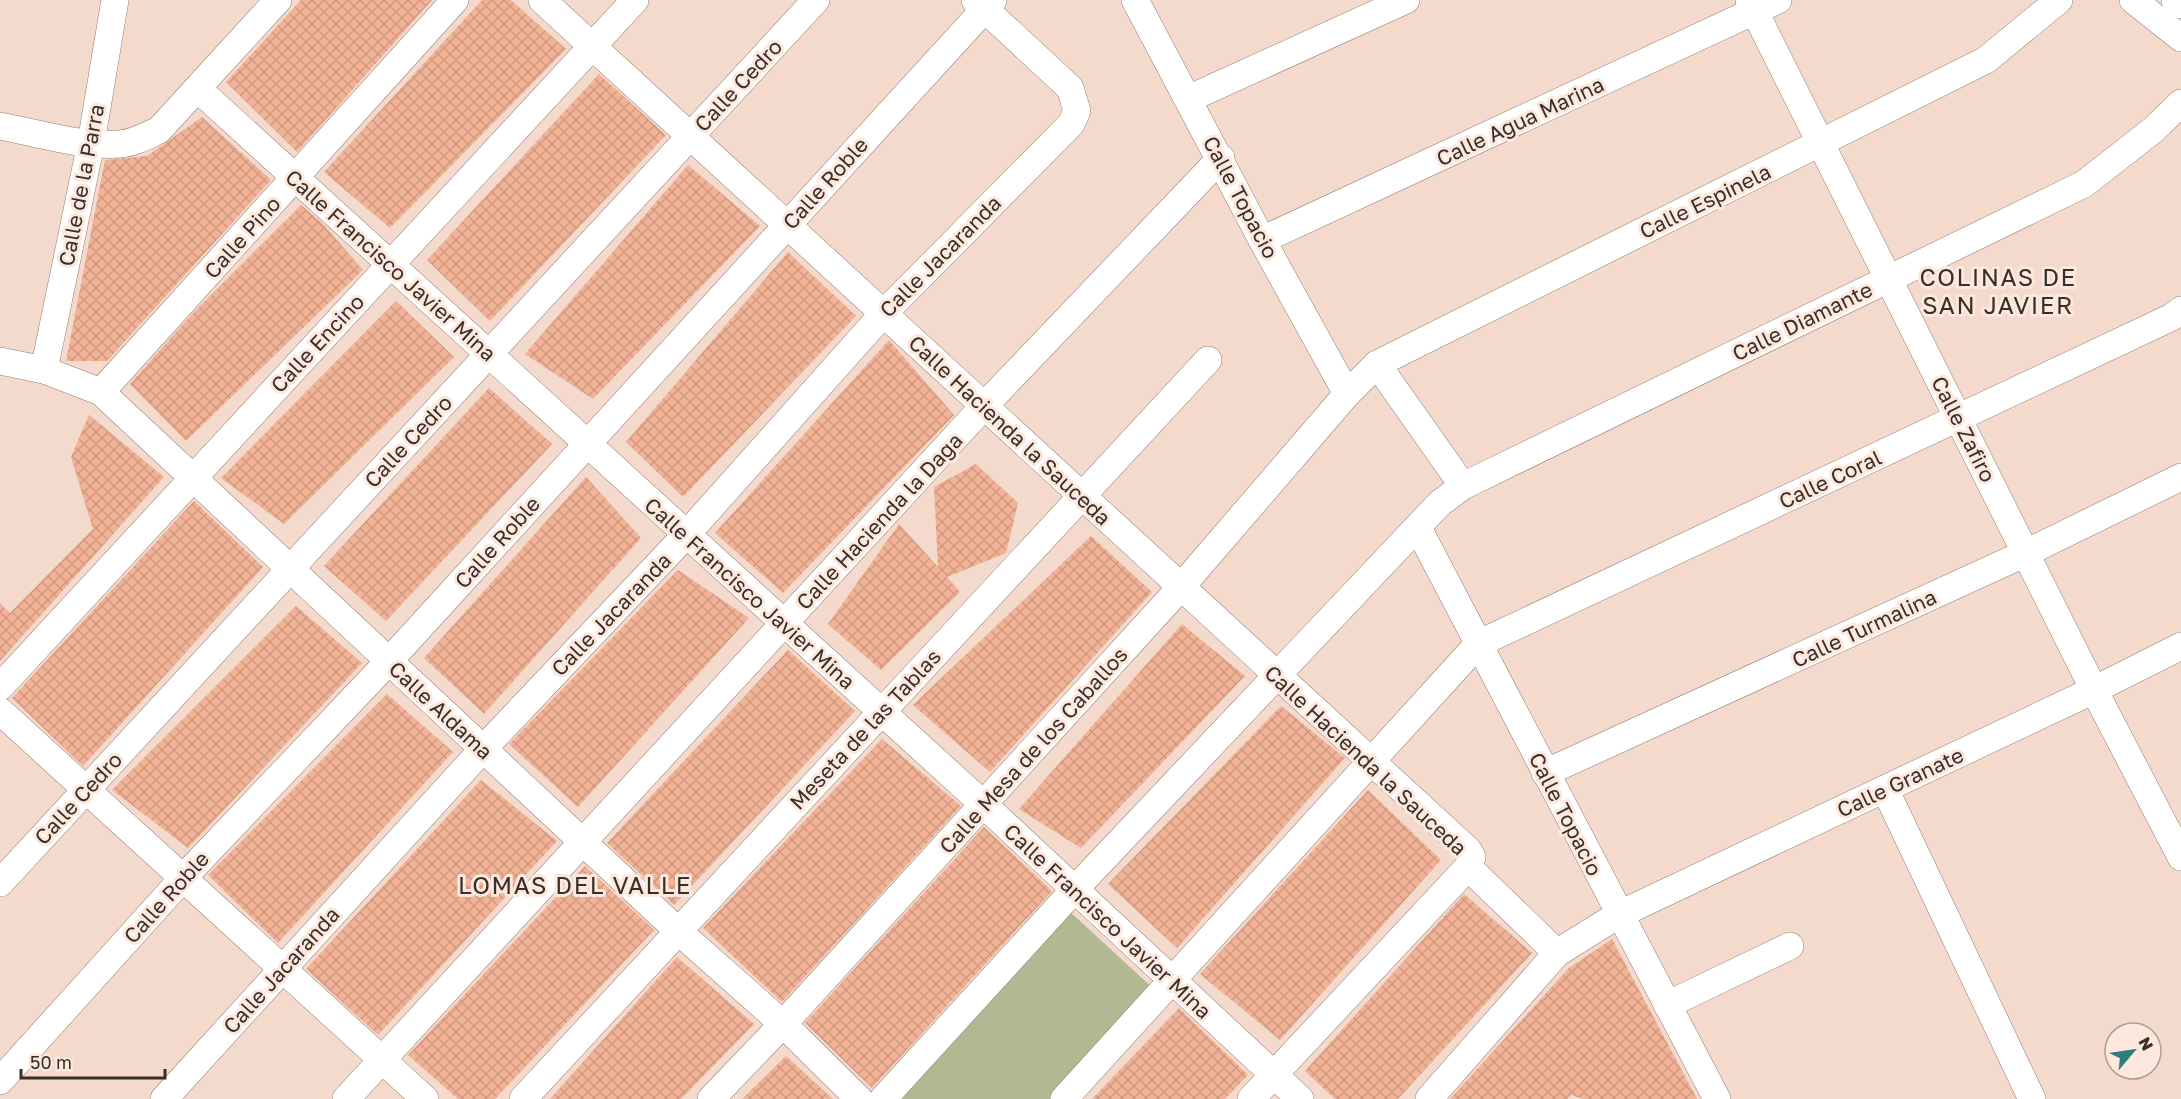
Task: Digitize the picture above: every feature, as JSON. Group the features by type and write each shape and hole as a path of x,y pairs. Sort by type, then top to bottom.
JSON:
{"street":[{"name":"Calle de la Parra","path":"44,370 91,143 116,0"},
{"path":"0,126 91,143 120,144 138,141 159,130 278,0"},
{"name":"Calle Pino","path":"101,392 455,0"},
{"name":"Calle Hacienda la Sauceda","path":"542,0 1468,850 1469,865 1557,953"},
{"name":"Calle Encino","path":"0,687 635,0"},
{"name":"Calle Cedro","path":"0,883 816,0"},
{"name":"Calle Topacio","path":"1136,0 1221,158 1262,240 1347,394"},
{"path":"1188,99 1376,6 1406,0"},
{"name":"Calle Espinela","path":"1347,394 1377,364 1986,60 2059,0"},
{"path":"2133,0 2181,38"},
{"path":"2175,0 2181,5"},
{"name":"Calle Jacaranda","path":"164,1099 483,749 686,535 883,314 1071,124 1077,111 1070,88 984,3"},
{"name":"Calle Roble","path":"0,1082 183,878 389,661 787,225 984,3"},
{"name":"Calle Zafiro","path":"1761,4 1821,143 2094,690 2181,857"},
{"name":"Calle Agua Marina","path":"1262,240 1761,4"},
{"name":"Calle Francisco Javier Mina","path":"198,88 983,804 1300,1099"},
{"name":"Calle Diamante","path":"883,1099 1074,890 1278,677 1440,503 1463,486 2084,184 2153,130 2181,103"},
{"name":"Calle Hacienda la Daga","path":"346,1099 984,406 1221,158"},
{"name":"Calle Coral","path":"1478,644 1959,419 2172,317 2181,310"},
{"name":"Meseta de las Tablas","path":"523,1099 677,930 1208,360"},
{"name":"Calle Aldama","path":"0,361 44,370 101,392 677,930 783,1024 860,1099"},
{"path":"1377,364 1463,486"},
{"name":"Calle Mesa de los Caballos","path":"711,1099 783,1024 1181,587 1347,394"},
{"name":"Calle Turmalina","path":"1545,774 2026,554 2181,477"},
{"name":"Calle Topacio","path":"1418,528 1618,915 1717,1099"},
{"path":"1064,1099 1478,644"},
{"name":"Calle Granate","path":"1429,1099 1557,953 1618,915 2094,690 2181,646"},
{"path":"0,711 425,1099"},
{"path":"1885,789 2032,1099"},
{"path":"1251,1099 1469,865"},
{"path":"1667,1005 1791,946"}],"green space":[{"path":"1069,911 1156,991 1058,1099 899,1099"}],"building":[{"path":"301,0 432,0 297,152 226,82"},
{"path":"482,0 511,0 566,49 390,228 324,172"},
{"path":"599,74 666,135 490,321 427,260"},
{"path":"202,117 271,180 107,361 66,361 105,160 147,156"},
{"path":"688,165 760,226 593,399 525,354"},
{"path":"301,205 322,223 363,270 186,441 130,384 193,313"},
{"path":"788,252 856,316 683,497 626,442"},
{"path":"396,301 454,357 284,524 221,478"},
{"path":"889,340 954,415 783,593 715,533"},
{"path":"489,388 552,444 386,621 324,566"},
{"path":"89,415 164,477 0,661 0,603 10,613 93,529 71,457"},
{"path":"976,464 1018,503 1006,553 947,577 960,592 881,670 828,624 899,524 938,567 934,487"},
{"path":"586,477 641,538 484,714 424,658"},
{"path":"194,501 263,567 83,766 12,698"},
{"path":"1091,536 1152,592 990,772 913,705"},
{"path":"678,570 749,618 578,807 509,744"},
{"path":"296,606 362,663 188,848 112,790"},
{"path":"1182,624 1245,676 1081,848 1019,809"},
{"path":"788,650 855,711 674,905 607,843"},
{"path":"387,694 453,752 278,943 208,875"},
{"path":"1281,706 1345,758 1177,948 1108,884"},
{"path":"882,739 961,806 782,1002 703,928"},
{"path":"481,780 557,841 378,1035 306,969"},
{"path":"1368,790 1441,860 1280,1040 1200,974"},
{"path":"984,827 1052,891 872,1088 805,1023"},
{"path":"585,866 654,930 495,1099 458,1099 408,1055"},
{"path":"1464,894 1532,953 1398,1099 1335,1099 1305,1071"},
{"path":"1612,939 1697,1099 1583,1099 1571,1095 1567,1099 1450,1099 1569,968"},
{"path":"677,957 754,1024 681,1099 550,1099"},
{"path":"1179,1008 1248,1075 1225,1099 1092,1099"},
{"path":"786,1056 833,1099 742,1099"}],"district":[{"name":"COLINAS DE SAN JAVIER","path":"1998,290"},
{"name":"LOMAS DEL VALLE","path":"575,884"}]}
